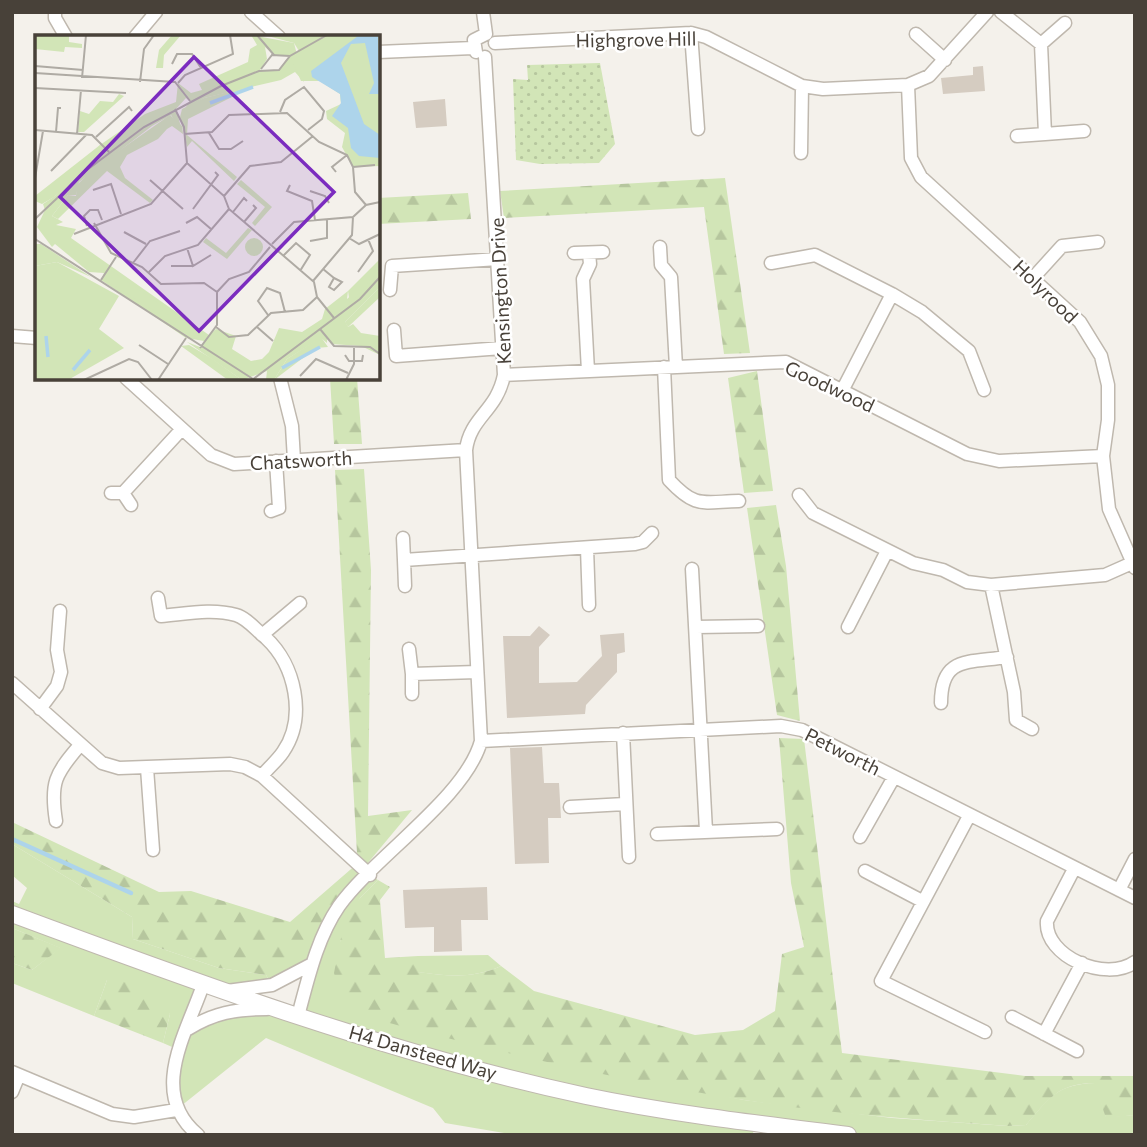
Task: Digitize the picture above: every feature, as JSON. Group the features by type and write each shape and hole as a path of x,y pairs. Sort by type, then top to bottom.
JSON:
{"street":[{"path":"55,12 55,18 65,35"},
{"path":"137,35 156,12"},
{"path":"251,12 277,35"},
{"path":"473,48 485,57 494,50 483,12"},
{"name":"Highgrove Hill","path":"491,38 691,33 706,37 802,86 823,89 908,85 929,76 987,12"},
{"path":"1002,12 1041,44 1045,134"},
{"path":"1041,44 1065,23"},
{"path":"691,33 698,129"},
{"path":"916,34 945,60"},
{"path":"473,48 476,37 491,38"},
{"path":"380,52 473,48"},
{"name":"Kensington Drive","path":"481,741 466,450 468,433 500,394 504,375 485,57"},
{"name":"Holyrood","path":"908,85 911,158 921,177 1080,322 1101,356 1108,385 1108,420 1103,456 1109,509 1133,565"},
{"path":"801,153 802,86"},
{"path":"1017,136 1084,131"},
{"path":"1033,278 1062,246 1098,242"},
{"path":"660,247 661,265 671,277 669,480 685,497 695,503 739,501"},
{"path":"574,253 603,252"},
{"path":"588,371 583,279 590,264 589,253"},
{"path":"771,263 815,255 892,294 922,312 969,351 984,390"},
{"path":"390,290 392,266 498,259"},
{"path":"842,391 892,294"},
{"path":"394,330 396,356 502,348"},
{"path":"12,335 35,338"},
{"name":"Goodwood","path":"504,375 786,362 967,454 999,461 1103,456"},
{"name":"Chatsworth","path":"128,380 211,456 234,464 466,450"},
{"path":"280,380 292,426 294,460"},
{"path":"131,505 117,493 181,430"},
{"path":"276,461 279,511"},
{"path":"799,495 813,513 887,551 967,582 991,585 1105,575 1133,565"},
{"path":"404,560 635,544 652,533"},
{"path":"403,538 405,586"},
{"path":"587,548 589,605"},
{"path":"848,627 887,551"},
{"path":"692,569 706,831"},
{"path":"991,585 1007,657 1016,720 1032,729"},
{"path":"158,598 161,616 220,611 240,616 278,650 289,668 293,685 294,722 284,750 261,776"},
{"path":"262,635 300,603"},
{"path":"40,709 57,686 61,673 57,650 60,611"},
{"path":"696,627 758,626"},
{"path":"409,649 412,694"},
{"path":"941,703 941,684 946,672 957,664 1007,657"},
{"path":"412,674 477,672"},
{"path":"12,683 102,763 119,768 230,764 261,776 370,874"},
{"name":"Petworth","path":"481,741 781,726 802,730 1135,898"},
{"path":"623,733 629,857"},
{"path":"298,1016 312,964 340,904 455,785 477,757 481,741"},
{"path":"56,821 52,797 56,773 80,745"},
{"path":"147,768 153,850"},
{"path":"860,837 894,777"},
{"path":"570,807 625,804"},
{"path":"969,816 881,981 985,1032"},
{"path":"657,834 777,829"},
{"path":"1119,890 1135,859"},
{"path":"1074,869 1046,927 1061,951 1098,971 1116,971 1135,962"},
{"path":"866,871 922,901"},
{"name":"H4 Dansteed Way","path":"12,914 203,985 276,1009 505,1076 588,1096 754,1128 839,1134"},
{"path":"1044,1034 1082,963"},
{"path":"224,991 272,985 312,964"},
{"path":"198,1135 186,1125 176,1110 172,1073 203,985"},
{"path":"188,1029 210,1016 235,1009 276,1009"},
{"path":"1012,1017 1077,1051"},
{"path":"12,1092 16,1073 112,1114 134,1117 176,1110"}],"green space":[{"path":"600,63 615,144 599,163 540,164 516,160 513,79 528,80 527,65"},
{"path":"725,178 750,353 724,354 704,207 504,218 500,191"},
{"path":"468,193 471,219 380,224 380,198"},
{"path":"757,371 773,491 744,493 728,378"},
{"path":"330,380 357,380 362,444 334,444"},
{"path":"364,469 371,570 368,816 412,810 367,864 357,853 335,470"},
{"path":"776,505 786,566 800,721 777,715 747,508"},
{"path":"779,738 804,739 842,1053 1025,1076 1135,1076 1135,1115 1106,1118 1094,1083 1062,1090 1026,1125 909,1119 777,1105 593,1072 345,1011 334,973 346,918 360,898 378,880 390,887 380,900 385,958 418,956 418,972 470,975 501,966 534,991 695,1035 743,1030 775,1011 782,954 804,947 791,883"},
{"path":"12,822 159,892 191,891 290,922 358,863 370,875 340,904 312,964 272,985 266,975 219,968 133,939 132,917 12,844"},
{"path":"12,844 132,917 133,939 219,968 266,975 272,985 203,985 188,1028 235,1009 298,1016 328,925 370,875 378,880 360,898 340,942 589,1069 744,1100 892,1118 1008,1126 1026,1125 1048,1100 1071,1086 1095,1083 1106,1117 1135,1115 1135,1135 830,1135 754,1123 753,1135 516,1135 445,1123 433,1108 266,1038 176,1110 179,1050 163,1043 170,1014 107,980 94,1016 12,983 12,963 32,970 60,948 12,928 12,901 19,904 27,888 12,875"},
{"path":"12,928 61,948 32,970 12,963"},
{"path":"488,955 501,966 470,975 417,972 418,956"},
{"path":"107,980 142,983 170,1014 163,1043 94,1016"}],"building":[{"path":"983,66 985,91 943,94 941,78 973,75 973,67"},
{"path":"445,99 447,126 416,128 413,102"},
{"path":"539,626 550,635 539,647 539,683 577,682 602,656 600,635 624,633 625,652 617,654 617,672 586,705 585,714 507,718 503,636 530,636"},
{"path":"542,747 544,783 559,783 561,818 548,818 549,863 515,864 510,748"},
{"path":"487,887 488,920 461,920 462,951 434,952 434,927 405,928 403,890"}],"waterway":[{"path":"12,839 131,893"}]}
